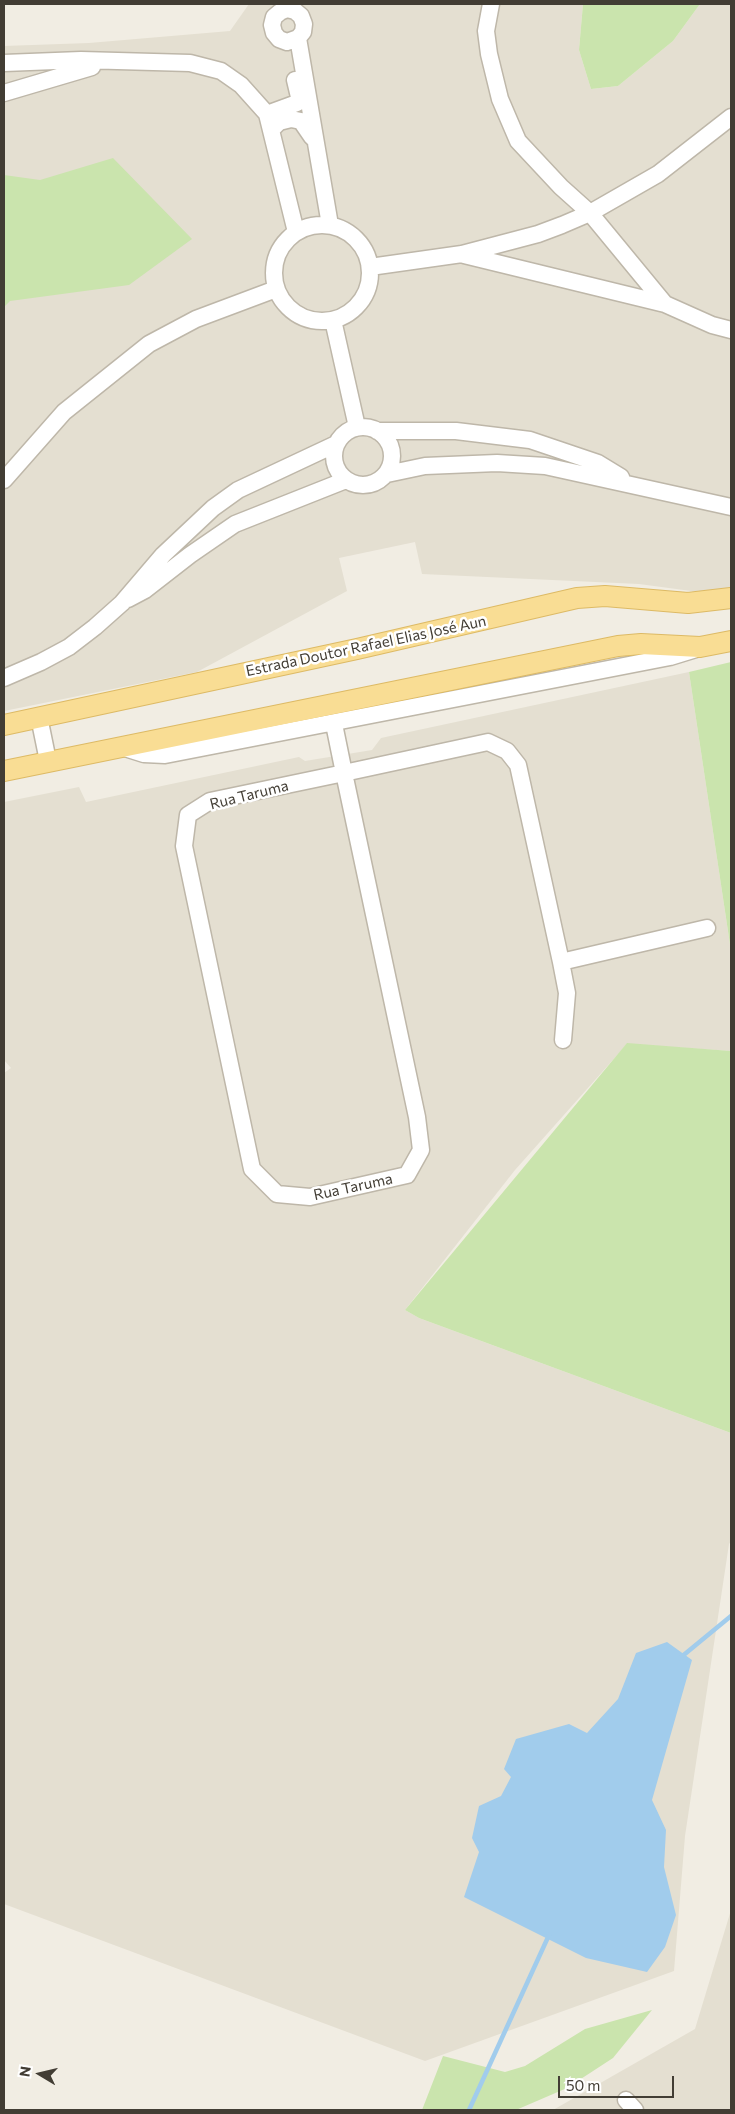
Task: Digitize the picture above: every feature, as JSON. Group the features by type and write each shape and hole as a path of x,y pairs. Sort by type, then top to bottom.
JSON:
{"main road":[{"name":"Estrada Doutor Rafael Elias José Aun","path":"4,724 384,642 577,598 606,596 688,603 731,598"},
{"path":"4,771 48,761 125,748 618,646 641,644 700,647 731,641"}],"street":[{"path":"491,4 486,31 489,54 500,99 518,140 561,187 590,212 664,304"},
{"path":"269,122 292,106 299,97 292,40 316,144 330,225"},
{"path":"4,63 81,60 116,63 190,62 206,65 221,71 241,85 269,122 296,232"},
{"path":"4,93 86,68 116,63"},
{"path":"370,267 462,254 538,234 590,212 658,174 731,117"},
{"path":"269,122 290,119 302,121 316,144"},
{"path":"330,225 349,233 357,240 367,257 370,267 369,279 361,300 344,316 333,320 303,318 287,306 276,289 274,278 276,257 287,239 296,232 307,227 330,225"},
{"path":"462,254 664,304 712,325 731,330"},
{"path":"4,480 64,412 149,344 204,316 276,289"},
{"path":"333,320 357,427"},
{"path":"387,474 392,458 389,442 377,431 368,427 357,427 341,436 336,444 334,457 337,470 346,480 361,486 372,484 387,474 425,466 497,463 545,466 634,484 731,507"},
{"path":"377,431 456,431 530,440 598,463 634,484"},
{"path":"4,678 69,647 122,603 163,555 213,508 238,490 263,476 336,444"},
{"path":"122,603 146,590 190,555 236,524 346,480"},
{"path":"125,748 144,754 165,755 334,724 670,657 700,647"},
{"path":"39,717 48,761"},
{"path":"334,724 344,773"},
{"name":"Rua Taruma","path":"344,773 417,1117 421,1150 407,1175 310,1197 277,1194 252,1169 184,846 188,815 210,801 488,742 507,751 518,765 561,962 567,993 563,1040"},
{"path":"561,962 707,928"}],"shaded area":[{"path":"249,4 583,4 579,50 591,89 618,86 673,41 700,4 731,4 731,588 706,593 639,584 422,574 415,542 339,558 347,591 197,672 4,711 4,46 89,43 230,31"},
{"path":"689,672 731,951 731,1051 627,1044 515,1170 405,1310 419,1318 731,1433 731,1541 729,1544 685,1836 674,1971 425,2061 4,1904 4,1073 11,1068 4,1060 4,802 79,787 86,802 299,757 305,761 372,750 381,738"},
{"path":"731,1910 731,2110 553,2110 695,2029"}],"green space":[{"path":"583,4 700,4 673,41 618,86 591,89 579,50"},
{"path":"113,158 192,239 129,285 10,301 4,307 4,175 40,180"},
{"path":"731,662 731,951 689,672"},
{"path":"627,1043 731,1051 731,1433 419,1318 405,1310"},
{"path":"652,2010 613,2058 567,2088 516,2110 422,2110 443,2056 505,2072 525,2066 585,2029"}],"water":[{"path":"667,1642 692,1660 652,1800 666,1830 664,1867 676,1915 665,1947 647,1972 586,1958 464,1897 479,1852 472,1838 479,1806 501,1796 511,1777 504,1769 516,1739 569,1724 587,1733 618,1699 636,1653"}],"waterway":[{"path":"680,1658 731,1616"},
{"path":"469,2110 549,1935"}]}
